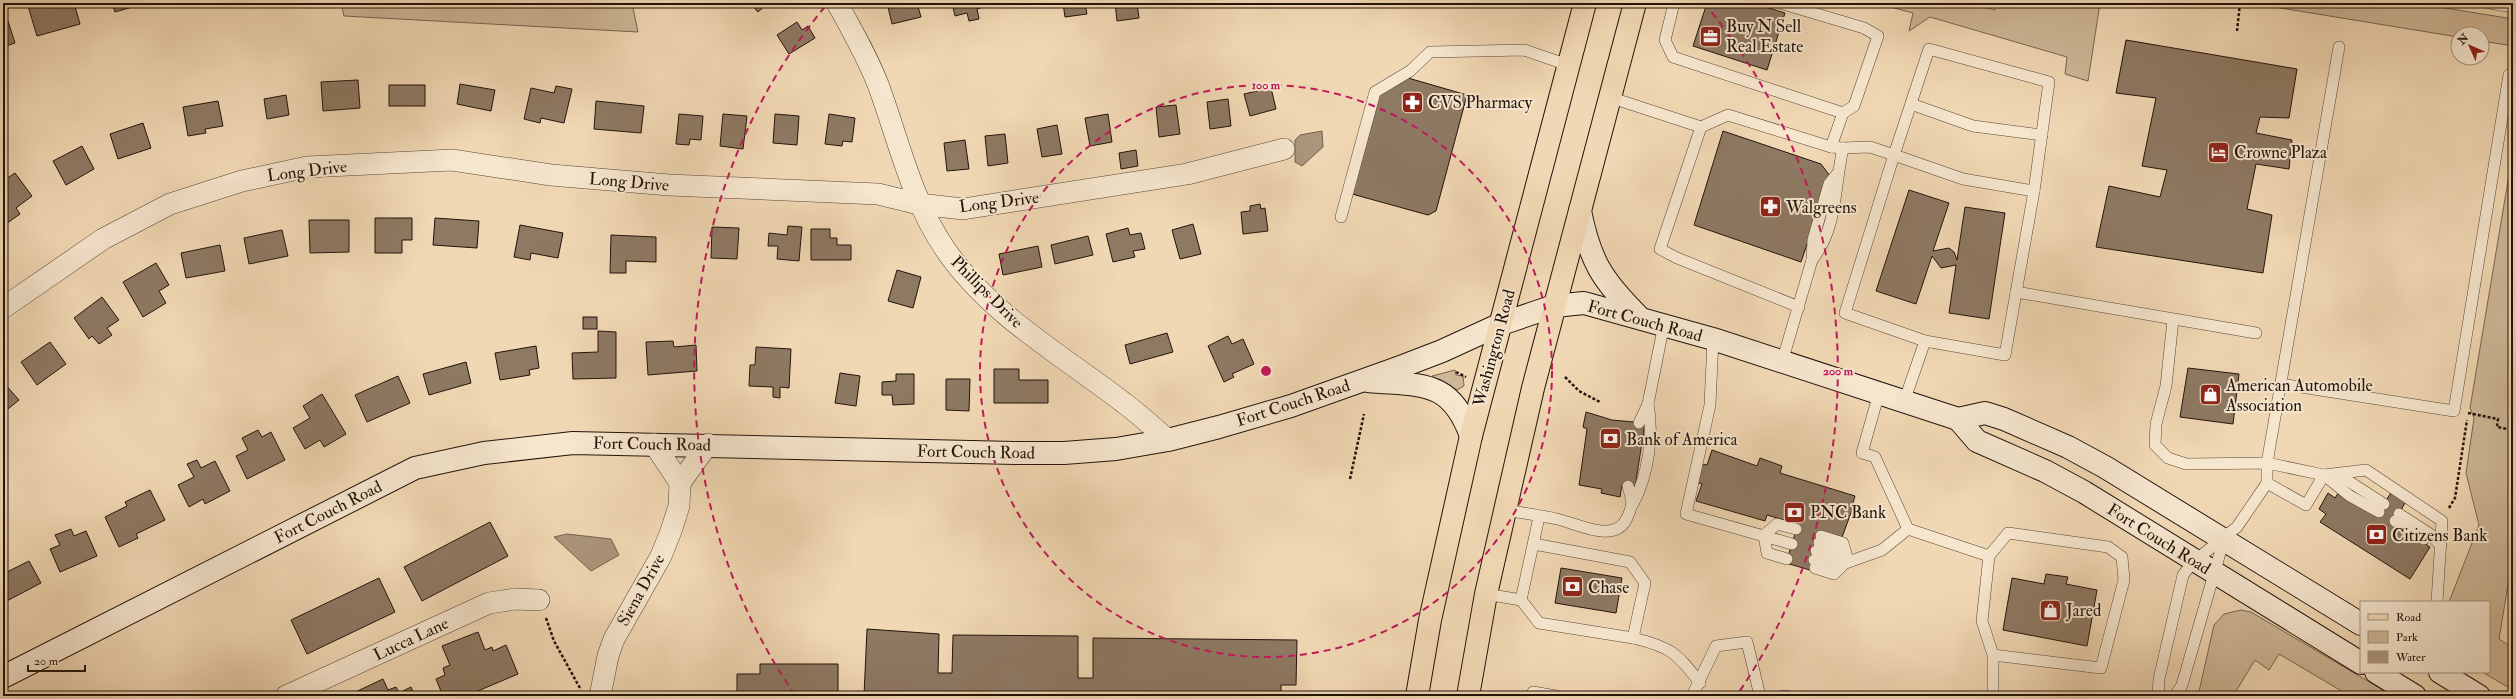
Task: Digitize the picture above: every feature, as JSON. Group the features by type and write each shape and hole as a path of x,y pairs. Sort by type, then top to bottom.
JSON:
{"main road":[{"name":"Washington Road","path":"1417,696 1433,606 1471,436 1585,3"},
{"path":"1468,696 1486,594 1554,306 1635,3"}],"street":[{"name":"Phillips Drive","path":"837,3 878,85 919,204 945,249 972,282 1000,309 1026,331 1124,403 1168,440"},
{"name":"Long Drive","path":"3,308 103,239 170,204 242,181 307,168 452,160 551,175 669,185 878,194 919,204 963,209 1187,174 1284,149"},
{"path":"1580,211 1590,252 1598,270 1610,287 1638,316"},
{"name":"Fort Couch Road","path":"3,677 414,468 484,453 573,443 708,444 1064,453 1116,449 1168,440 1291,406 1442,351 1501,324 1554,306 1584,303 1638,316 1713,339 1958,419 1985,413 2036,432 2105,467 2360,623"},
{"path":"1363,380 1429,387 1446,395 1457,405 1471,436"},
{"name":"Fort Couch Road","path":"1958,419 1976,441 2044,471 2084,492 2193,562 2360,662"},
{"path":"654,444 680,483 708,444"},
{"name":"Siena Drive","path":"600,696 608,656 614,639 661,556 671,531 678,506 680,483"},
{"name":"Lucca Lane","path":"286,696 483,606 515,599 539,600"},
{"path":"2378,673 2415,696"},
{"path":"2442,673 2479,696"}],"lane":[{"path":"1674,3 1665,40 1673,58 1843,113"},
{"path":"1780,3 1864,28 1878,36 1854,106 1843,113 1831,146"},
{"path":"2489,3 2513,7"},
{"path":"2158,696 2159,679 2183,575 2193,562 2224,539 2237,527 2267,483 2267,463 2282,384 2339,47"},
{"path":"1929,49 2049,82 2034,191 2005,355 1925,341 1845,313 1910,104 1929,49"},
{"path":"1341,217 1375,92 1410,71 1430,52 1524,50 1568,65"},
{"path":"2282,384 2454,411 2509,75"},
{"path":"1609,97 1702,127"},
{"path":"1910,104 1973,126 2042,136"},
{"path":"1799,307 1677,258 1660,249 1702,127 1728,114 1831,146 1843,148 1870,147 1963,179 2034,191"},
{"path":"1782,362 1812,260 1813,240 1830,184 1837,174 1843,148"},
{"path":"2016,292 2256,333"},
{"path":"2173,320 2166,386 2156,424 2155,445 2168,458 2186,464 2267,463 2324,475 2339,475 2366,470 2442,521 2437,601"},
{"path":"1639,423 1648,404 1664,324"},
{"path":"1713,339 1710,405 1686,514 1764,535 1775,530 1792,544 1769,547 1764,535"},
{"path":"1904,402 1925,341"},
{"path":"1879,393 1862,453 1875,457 1908,529 1989,556"},
{"path":"1505,510 1557,519 1590,529 1612,530 1625,522 1641,489 1652,425 1648,404"},
{"path":"2267,483 2306,504 2324,475"},
{"path":"2324,475 2350,496 2382,508 2339,475"},
{"path":"1628,486 1633,504"},
{"path":"1521,600 1539,517"},
{"path":"2397,517 2441,546"},
{"path":"1816,551 1834,574 1848,561 1882,550 1908,529"},
{"path":"1993,655 2101,668 2124,580 2122,557 2108,547 2008,533 1989,556 1982,621 1993,655 1993,696"},
{"path":"2175,696 2182,685 2224,539"},
{"path":"1816,551 1843,543 1848,561"},
{"path":"1534,544 1630,562 1645,583 1633,638"},
{"path":"1816,551 1848,561"},
{"path":"1486,594 1521,600 1539,623 1633,638 1661,645 1681,657 1700,683"},
{"path":"1692,696 1700,683 1716,646 1747,642 1760,696"},
{"path":"1532,695 1556,696"}],"path":[{"path":"2237,31 2240,3"},
{"path":"1564,377 1579,391 1600,402"},
{"path":"2454,411 2498,419 2497,427 2513,430 2513,437"},
{"path":"2442,521 2455,498 2468,413"},
{"path":"1350,479 1364,414"},
{"path":"539,600 554,641 576,679 581,696"}],"green space":[{"path":"341,3 632,3 638,32 344,16"},
{"path":"1875,3 1968,3 1995,10 1997,3 2100,3 2088,81 2065,74 2067,57 1930,17 1909,31 1913,13"},
{"path":"2250,3 2374,3 2394,6 2403,3 2415,3 2513,19 2513,46 2490,42 2490,26 2450,26 2450,36"},
{"path":"2513,151 2513,554 2499,639 2513,648 2513,690 2484,673 2490,673 2490,601 2449,601 2479,525 2466,473 2474,418 2470,408"},
{"path":"1455,370 1456,375 1463,376 1464,386 1457,390 1432,376"},
{"path":"2241,610 2251,612 2393,696 2350,696 2279,654 2269,670 2255,660 2233,696 2198,696 2214,625 2224,614"}],"water":[{"path":"1322,131 1323,147 1302,166 1295,162 1295,140 1300,135"},
{"path":"567,534 611,539 619,555 591,571 554,537"}],"building":[{"path":"38,3 74,3 80,24 37,36 28,6"},
{"path":"112,3 146,3 115,12"},
{"path":"750,3 768,3 758,12"},
{"path":"902,3 917,3 921,17 892,24 888,7"},
{"path":"952,3 986,3 986,6 977,9 979,19 969,21 967,13 955,16"},
{"path":"1063,3 1085,3 1087,14 1065,17"},
{"path":"1115,3 1137,3 1139,18 1117,21"},
{"path":"1707,3 1753,3 1785,13 1767,70 1693,46"},
{"path":"6,15 15,43 3,47 3,16"},
{"path":"797,22 802,30 808,26 815,38 789,54 777,35"},
{"name":"Crowne Plaza","path":"2126,40 2297,69 2289,118 2260,117 2256,133 2292,140 2289,169 2256,164 2247,209 2272,215 2263,273 2096,247 2109,186 2160,197 2167,170 2142,166 2156,98 2116,93"},
{"name":"CVS Pharmacy","path":"1408,78 1467,95 1436,211 1428,215 1352,194 1379,94"},
{"path":"358,80 360,108 323,111 321,82"},
{"path":"460,84 495,90 491,111 457,104"},
{"path":"389,85 425,85 425,106 389,106"},
{"path":"556,86 572,89 564,123 541,118 540,123 524,119 531,88 554,93"},
{"path":"1271,88 1276,109 1250,116 1244,94"},
{"path":"286,95 289,115 267,119 264,99"},
{"path":"1228,99 1231,126 1210,129 1207,102"},
{"path":"218,101 223,126 205,129 206,133 188,136 183,107"},
{"path":"596,101 644,106 641,133 594,129"},
{"path":"1176,105 1180,134 1159,137 1156,107"},
{"path":"679,114 703,116 701,140 690,139 689,145 676,144"},
{"path":"723,114 747,116 743,149 720,146"},
{"path":"775,114 799,116 797,145 773,143"},
{"path":"829,114 855,118 852,142 843,141 842,146 825,144"},
{"path":"1108,114 1112,142 1090,146 1085,118"},
{"path":"143,123 151,148 118,159 110,134"},
{"path":"1057,125 1062,154 1042,157 1037,129"},
{"name":"Walgreens","path":"1723,131 1821,164 1830,176 1801,262 1694,225"},
{"path":"1005,134 1008,163 988,166 985,136"},
{"path":"965,140 969,169 947,171 944,143"},
{"path":"82,146 94,169 66,185 53,161"},
{"path":"1136,150 1138,166 1121,169 1119,153"},
{"path":"15,173 32,196 16,208 20,214 3,226 3,181"},
{"path":"1909,190 1949,203 1933,251 1949,248 1954,252 1957,260 1965,207 2005,213 1989,319 1949,313 1956,265 1941,268 1932,256 1916,304 1876,291"},
{"path":"1260,204 1261,209 1265,208 1268,231 1243,234 1241,212 1250,211 1250,206"},
{"path":"375,218 412,218 412,240 402,240 402,253 375,253"},
{"path":"435,218 479,221 477,248 433,245"},
{"path":"309,220 349,220 349,252 310,253"},
{"path":"1193,224 1201,254 1180,259 1172,230"},
{"path":"520,225 563,233 558,258 531,253 530,260 514,257"},
{"path":"788,226 802,227 799,261 777,259 778,246 768,246 769,233 787,235"},
{"path":"712,227 739,228 737,259 711,258"},
{"path":"1128,228 1130,235 1141,233 1145,249 1133,251 1135,257 1113,262 1106,234"},
{"path":"811,229 830,229 830,238 837,238 837,245 851,245 851,260 811,260"},
{"path":"282,230 288,256 249,264 244,238"},
{"path":"611,235 656,237 656,262 626,261 626,273 610,273"},
{"path":"1088,236 1093,255 1055,264 1051,245"},
{"path":"220,245 225,271 186,278 181,253"},
{"path":"1038,246 1042,267 1003,275 999,254"},
{"path":"156,263 169,285 159,291 166,303 143,317 123,282"},
{"path":"897,270 921,277 913,308 888,301"},
{"path":"102,297 119,320 107,328 112,335 99,344 92,336 89,339 74,318"},
{"path":"583,317 597,317 597,329 583,329"},
{"path":"598,331 616,332 616,378 573,379 572,353 598,352"},
{"path":"1167,333 1173,352 1130,364 1125,345"},
{"path":"1228,336 1232,344 1243,339 1254,364 1232,374 1234,377 1224,382 1208,346"},
{"path":"673,341 674,347 696,345 697,371 648,375 646,342"},
{"path":"50,342 66,364 37,385 21,362"},
{"path":"536,346 539,368 529,370 530,375 500,380 495,353"},
{"path":"756,347 791,349 789,388 780,387 780,398 773,397 773,387 749,386 750,365 755,365"},
{"path":"466,362 471,383 429,395 423,374"},
{"name":"American Automobile Association","path":"2188,368 2239,374 2233,424 2180,417"},
{"path":"994,369 1019,369 1019,380 1048,380 1048,403 994,403"},
{"path":"840,373 860,376 856,406 835,403"},
{"path":"896,374 914,374 914,404 893,405 892,395 882,395 882,382 896,381"},
{"path":"398,376 410,403 367,422 355,395"},
{"path":"946,379 970,379 969,411 946,410"},
{"path":"3,382 19,400 3,413"},
{"path":"322,394 346,434 324,447 320,440 305,449 293,428 310,418 303,406"},
{"path":"1586,412 1612,420 1645,423 1635,487 1622,485 1620,497 1601,493 1602,489 1579,485 1587,429 1583,427"},
{"path":"258,430 262,437 271,432 285,460 247,479 236,456 248,450 242,438"},
{"name":"PNC Bank","path":"1712,450 1757,466 1760,458 1782,466 1780,473 1855,496 1852,510 1841,540 1810,570 1786,563 1798,524 1767,515 1765,521 1696,501 1702,484 1696,482 1701,464 1707,465"},
{"path":"197,460 201,468 215,461 230,491 205,504 203,499 189,507 178,485 194,477 187,464"},
{"path":"150,490 165,520 136,534 138,538 119,547 105,517 127,506 125,502"},
{"name":"Citizens Bank","path":"2392,491 2406,501 2394,523 2430,547 2410,579 2320,522 2326,514 2319,509 2328,493 2335,498 2339,492 2384,504"},
{"path":"490,522 508,556 422,601 404,567"},
{"path":"71,529 74,536 86,531 97,556 60,572 50,549 60,545 55,535"},
{"path":"29,561 41,583 3,603 3,574"},
{"path":"1561,568 1622,578 1616,613 1555,603"},
{"name":"Jared","path":"2046,574 2068,577 2066,584 2097,590 2087,646 2003,630 2012,578 2044,584"},
{"path":"379,578 395,612 307,654 291,620"},
{"path":"867,629 939,634 938,673 952,673 953,635 1078,636 1078,678 1093,678 1093,638 1297,640 1296,685 1281,685 1281,696 864,696"},
{"path":"478,632 485,650 492,647 493,651 506,645 518,674 466,696 443,696 436,679 445,675 443,668 450,665 442,646"},
{"path":"760,664 838,664 838,696 737,696 737,674 760,674"},
{"path":"383,679 388,690 396,687 399,693 411,687 415,696 349,695"}],"place":[{"name":"Buy N Sell Real Estate","path":"1711,36"},
{"name":"CVS Pharmacy","path":"1412,102"},
{"name":"Crowne Plaza","path":"2218,152"},
{"name":"Walgreens","path":"1770,207"},
{"name":"American Automobile Association","path":"2210,395"},
{"name":"Bank of America","path":"1610,439"},
{"name":"PNC Bank","path":"1794,512"},
{"name":"Citizens Bank","path":"2376,535"},
{"name":"Chase","path":"1572,587"},
{"name":"Jared","path":"2050,610"}]}
